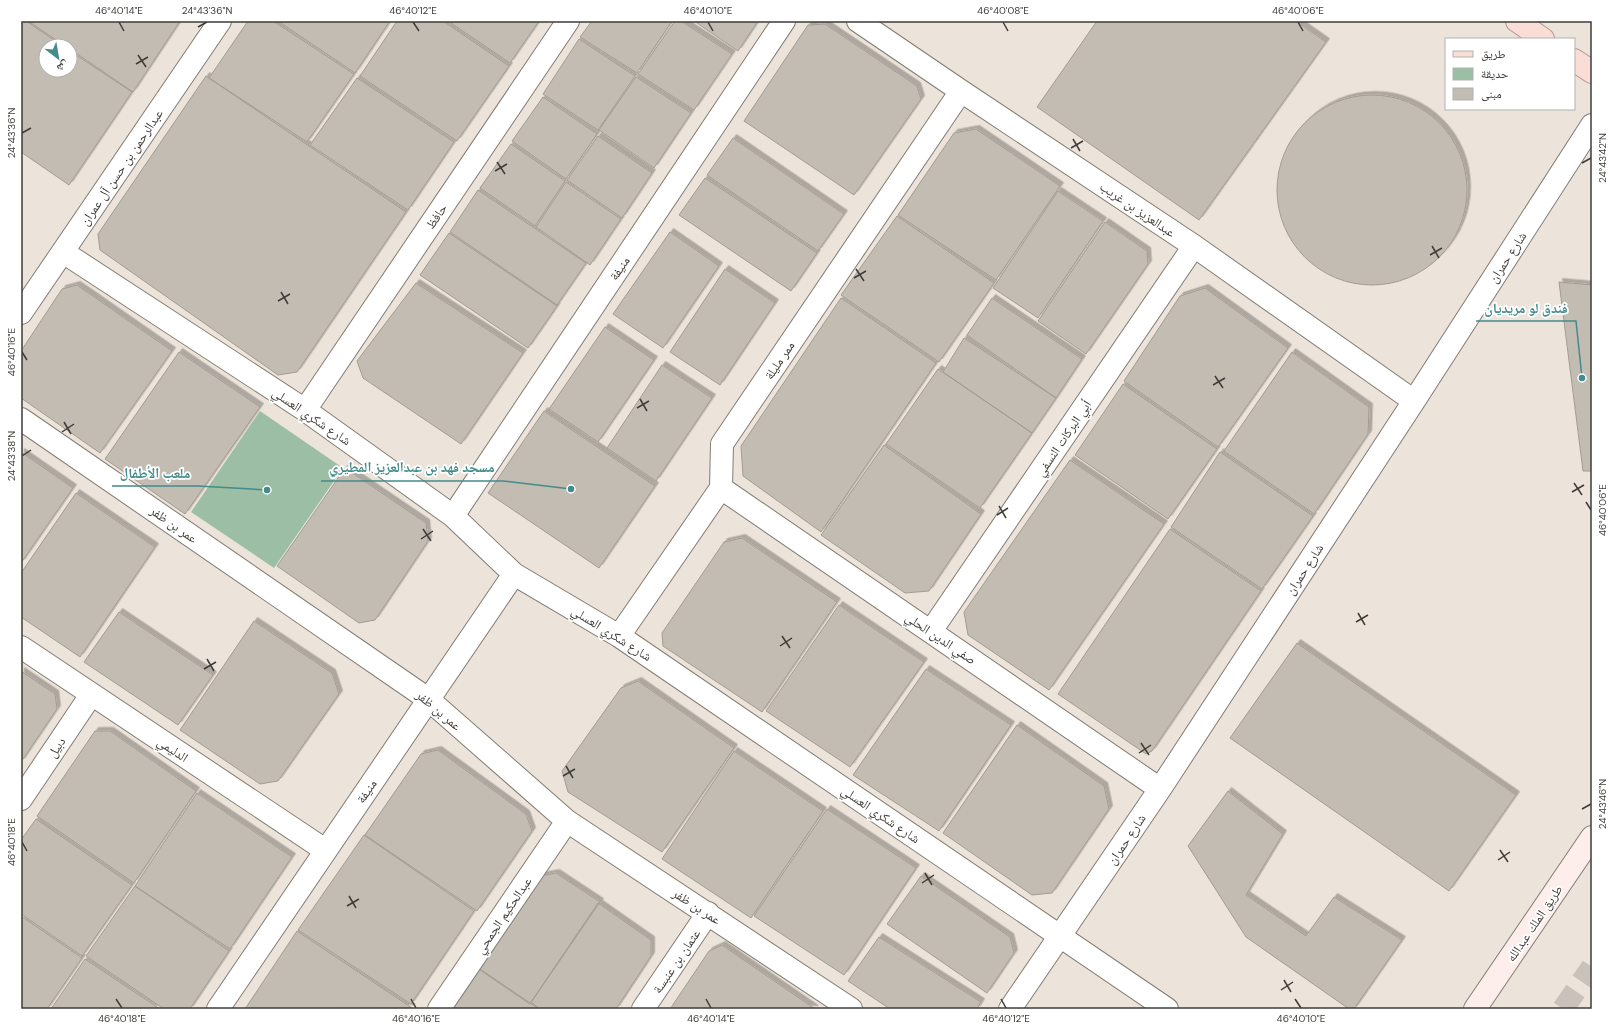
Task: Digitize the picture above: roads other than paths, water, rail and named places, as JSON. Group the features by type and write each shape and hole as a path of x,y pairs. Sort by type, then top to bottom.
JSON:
{"main road":[{"path":"1517,21 1542,38"},
{"path":"1575,61 1592,72"},
{"name":"طريق الملك عبدالله","path":"1475,1009 1592,837"}],"street":[{"name":"عبدالرحمن بن حسن آل عمران","path":"21,313 220,21"},
{"name":"حافظ","path":"305,410 568,21"},
{"name":"منيفة","path":"453,516 784,21"},
{"name":"عبدالعزيز بن غريب","path":"858,21 961,92 1194,246 1414,401"},
{"name":"ممر مليلة","path":"721,488 722,444 961,92"},
{"name":"شارع حمران","path":"1010,1009 1160,788 1414,401 1592,125"},
{"name":"أبي البركات النسفي","path":"931,631 1194,246"},
{"name":"شارع شكري العسلي","path":"63,252 305,410 453,516 514,574 619,636 1167,1009"},
{"name":"عمر بن ظفر","path":"21,419 428,699 567,821 851,1009"},
{"name":"صفي الدين الحلي","path":"721,488 1160,788"},
{"path":"619,636 721,488"},
{"name":"منيفة","path":"218,1009 514,574"},
{"name":"الدليمي","path":"21,647 326,850"},
{"name":"دبيل","path":"21,799 91,695"},
{"name":"عبدالحكيم الجمحي","path":"439,1009 567,821"},
{"name":"عثمان بن عنبسة","path":"644,1009 708,913"}],"tunnel":[{"path":"1563,1009 1592,967"}],"place":[{"name":"فندق لو مريديان","path":"1582,378"},
{"name":"مسجد فهد بن عبدالعزيز المطيري","path":"571,489"},
{"name":"ملعب الأطفال","path":"267,490"}]}
